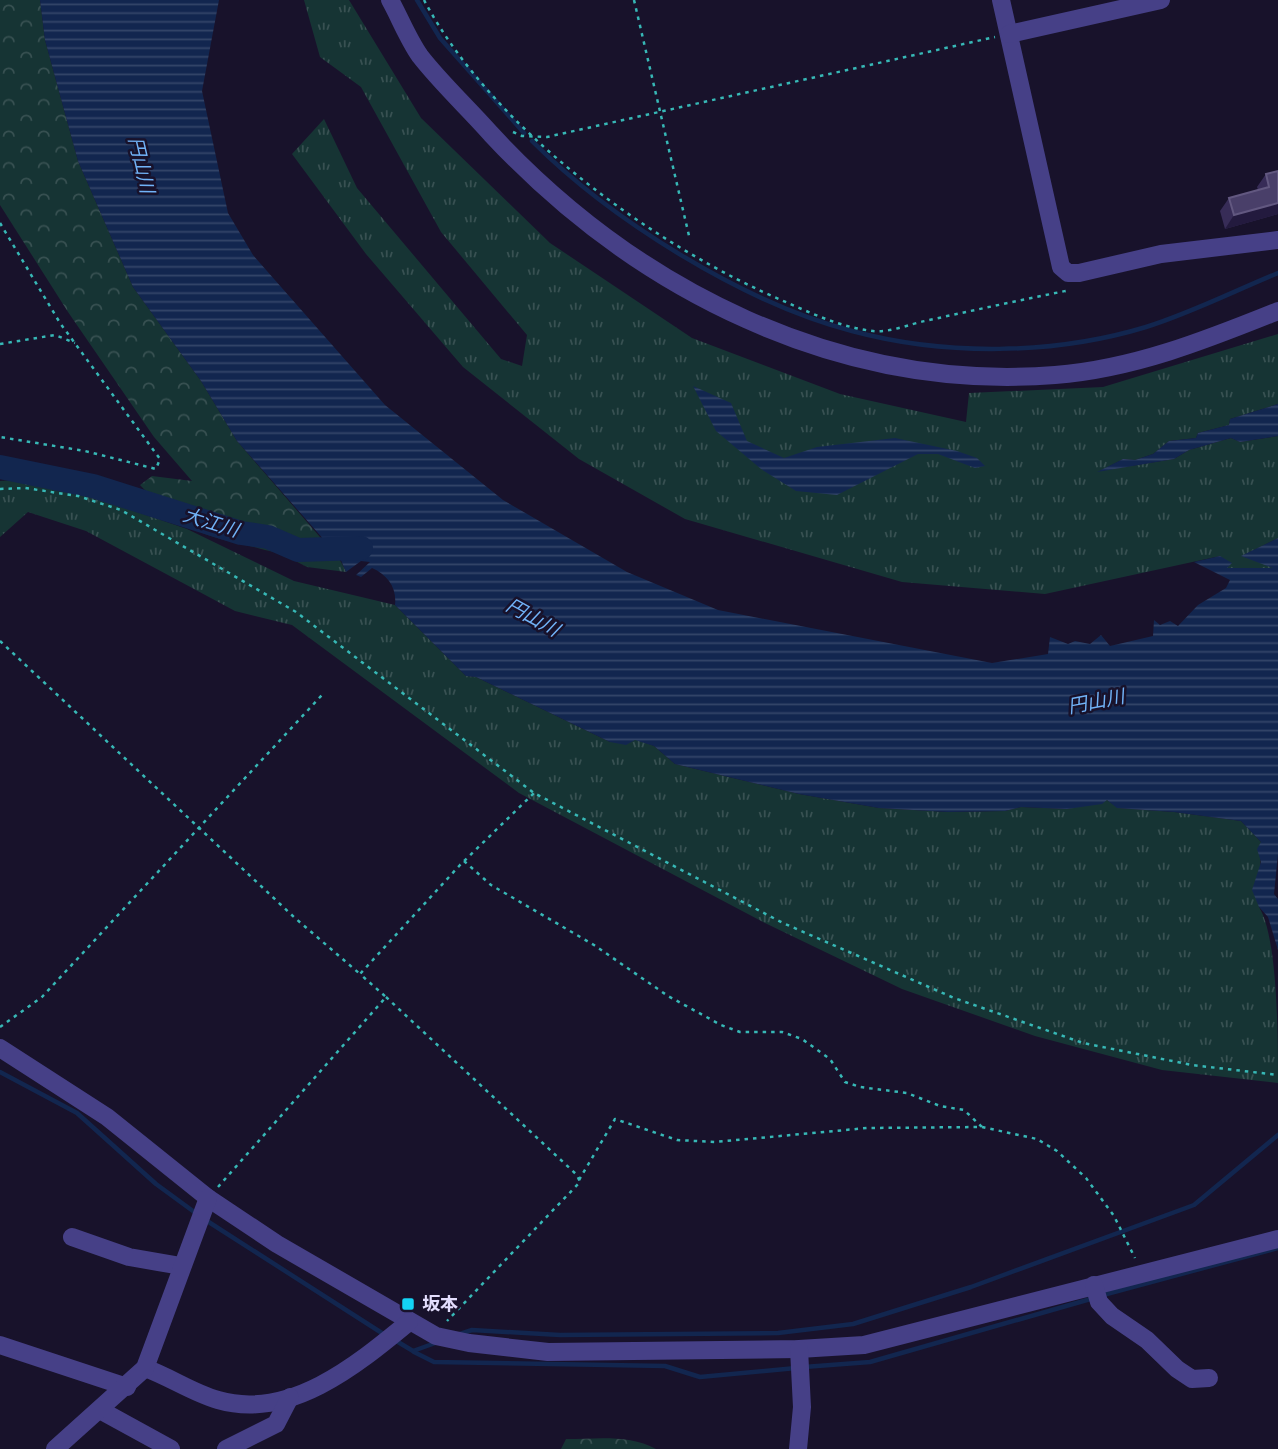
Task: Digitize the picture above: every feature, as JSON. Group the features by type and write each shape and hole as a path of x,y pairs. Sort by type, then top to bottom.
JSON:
{"street":[{"path":"390,0 419,55 514,158 567,207 653,270 690,293 790,340 855,360 949,376 1055,376 1163,355 1278,312"},
{"path":"1000,0 1061,267 1068,273 1079,273 1161,254 1278,240"},
{"path":"1009,34 1161,0"},
{"path":"0,1048 107,1117 208,1198 277,1244 436,1336 469,1343 548,1352 799,1349 864,1345 1278,1239"},
{"path":"55,1449 145,1368 208,1198"},
{"path":"72,1237 129,1257 181,1266"},
{"path":"1094,1285 1099,1301 1112,1316 1147,1340 1177,1369 1192,1379 1209,1378"},
{"path":"145,1368 169,1376 217,1400 261,1402 298,1397 352,1367 409,1322"},
{"path":"0,1345 127,1387"},
{"path":"798,1449 802,1407 799,1349"},
{"path":"226,1449 276,1424 290,1397"},
{"path":"100,1410 171,1449"}],"path":[{"path":"424,0 438,26 495,97 534,138 651,231 697,260 759,291 840,323 875,332 1078,288 1079,273"},
{"path":"634,0 690,240"},
{"path":"534,138 1009,34"},
{"path":"0,223 75,343 160,458 156,469 85,451 0,437"},
{"path":"0,344 55,335 75,343"},
{"path":"0,489 25,488 78,496 121,510 296,612 534,793 783,923 954,998 1083,1043 1192,1065 1278,1075"},
{"path":"0,641 386,997 579,1180"},
{"path":"0,1027 43,997 322,695"},
{"path":"360,974 464,862 534,793"},
{"path":"464,862 491,885 594,945 668,996 721,1025 740,1032 782,1032 802,1039 830,1059 845,1082 860,1087 907,1093 940,1107 964,1110 982,1127"},
{"path":"208,1198 386,997"},
{"path":"436,1336 452,1313 576,1190 579,1180 615,1119 677,1140 715,1142 867,1128 982,1127 1037,1139 1058,1151 1086,1178 1114,1216 1141,1274"}],"green space":[{"path":"0,0 40,0 45,40 78,161 133,287 201,381 237,441 326,544 274,552 212,536 187,526 165,510 140,485 152,476 192,481 154,437 68,312 0,205"},
{"path":"304,0 349,0 421,118 550,243 692,338 840,394 966,422 969,393 1103,387 1278,334 1278,404 1230,419 1229,425 1198,433 1196,438 1169,441 1153,454 1135,460 1123,459 1100,471 1174,459 1189,450 1231,438 1240,442 1278,436 1278,538 1242,556 1276,568 1225,568 1220,556 1045,594 902,582 685,519 579,459 463,367 366,254 292,154 324,119 357,188 501,359 522,366 527,335 441,232 361,87 320,57"},
{"path":"14,480 62,486 187,529 294,581 395,605 466,676 476,677 610,742 635,739 654,746 675,764 799,794 879,808 948,812 1005,811 1021,807 1067,809 1107,800 1118,808 1241,821 1261,842 1259,907 1270,941 1273,964 1278,1083 1162,1070 1035,1036 902,989 765,923 519,793 292,625 235,611 86,531 28,512 0,537 0,481"},
{"path":"316,543 335,553 346,572 307,567 278,552"},
{"path":"566,1439 624,1439 656,1449 561,1449"}],"water":[{"name":"円山川","path":"40,0 219,0 202,91 228,213 253,255 385,405 503,500 627,572 718,610 992,663 1048,654 1050,637 1068,644 1075,641 1090,644 1101,635 1110,646 1153,636 1154,620 1160,625 1170,621 1178,626 1198,605 1226,588 1230,580 1194,562 1220,556 1232,563 1227,568 1273,568 1241,556 1278,538 1278,854 1274,894 1278,899 1278,950 1268,917 1259,907 1252,890 1261,862 1257,849 1261,842 1241,821 1117,808 1107,800 1102,804 1067,809 1021,807 1005,811 948,812 879,808 799,794 675,764 654,746 635,740 626,745 610,742 476,677 466,676 395,605 393,588 383,574 372,568 361,577 356,575 370,562 361,561 346,572 340,558 237,441 201,381 133,287 78,161 45,40"},
{"path":"693,386 731,403 747,441 784,458 817,447 895,438 957,451 977,458 985,466 975,468 938,454 918,454 837,495 796,491 761,469 716,431"},
{"path":"1278,404 1278,436 1240,442 1231,438 1189,450 1174,459 1097,472 1123,459 1135,460 1153,454 1169,441 1196,438 1198,433 1229,425 1230,419"}],"building":[{"path":"1278,171 1278,203 1234,215 1229,198 1269,187 1266,174"}],"waterway":[{"path":"417,0 440,38 524,133"},
{"path":"532,141 600,200 681,255 724,279 810,318 888,339 924,345 999,349 1074,343 1146,327 1196,309 1278,273"},
{"name":"大江川","path":"0,467 93,486 241,533 268,537 298,550 361,548"},
{"path":"0,1072 77,1113 156,1184 197,1214"},
{"path":"460,1334 472,1330 560,1335 778,1333 853,1324 971,1287 1194,1205 1278,1135"},
{"path":"204,1219 385,1335"},
{"path":"1103,1295 1278,1248"},
{"path":"804,1367 870,1362 1094,1298"},
{"path":"393,1339 413,1351 438,1342"},
{"path":"414,1352 434,1362 665,1366 700,1377 796,1368"}],"place":[{"name":"坂本","path":"408,1304"}]}
